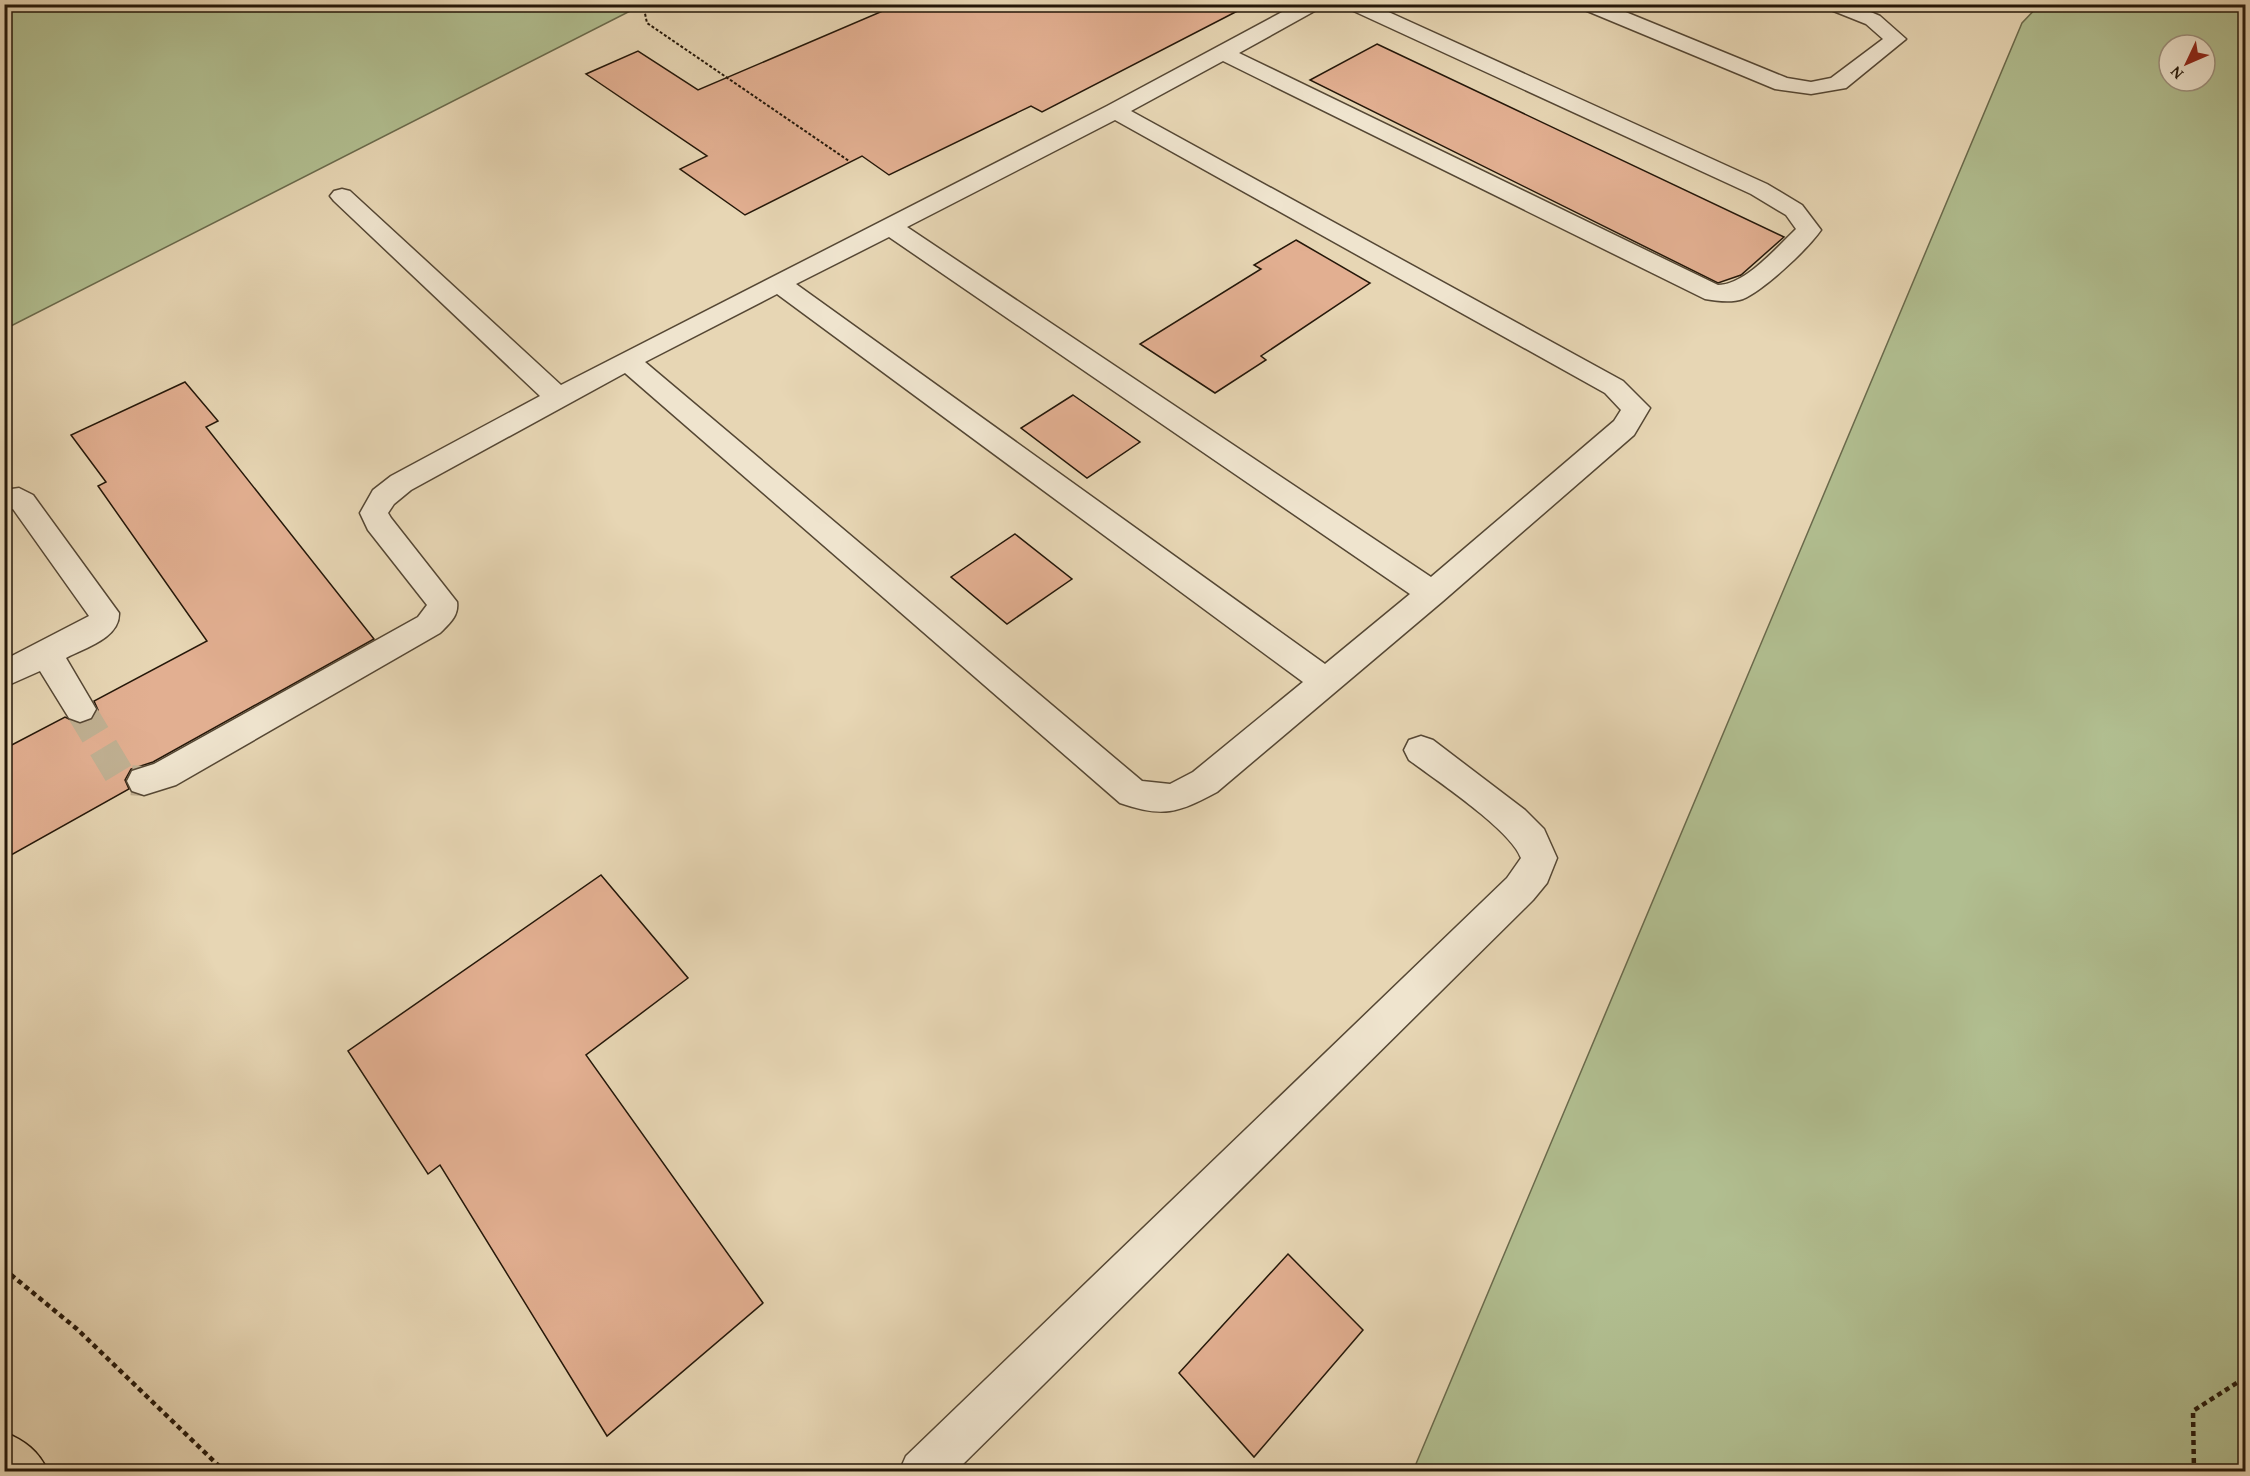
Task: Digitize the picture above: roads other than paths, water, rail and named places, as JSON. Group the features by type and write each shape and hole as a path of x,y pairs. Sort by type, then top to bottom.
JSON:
{"main road":[{"path":"4,1455 25,1472"}],"lane":[{"path":"144,781 164,775 429,625 438,617 443,610 442,602 378,523 374,513 383,497 401,483 627,361 1114,111 1313,4"},
{"path":"1223,53 1714,293 1734,293 1762,274 1809,230 1794,210 1759,189 1354,4"},
{"path":"1587,4 1783,84 1811,88 1838,83 1896,39 1873,20 1833,4"},
{"path":"627,361 1132,793 1160,801 1178,796 1205,782 1432,593 1624,428 1636,408 1614,387 1114,111"},
{"path":"342,196 558,398"},
{"path":"889,226 1432,593"},
{"path":"778,284 1325,681"},
{"path":"4,500 19,498 23,502 104,613 104,621 93,630 4,675"},
{"path":"46,653 80,709"},
{"path":"922,1472 1520,889 1534,872 1539,858 1532,840 1513,820 1421,750"}],"tunnel":[{"path":"80,709 119,774 129,780 144,781"}]}
